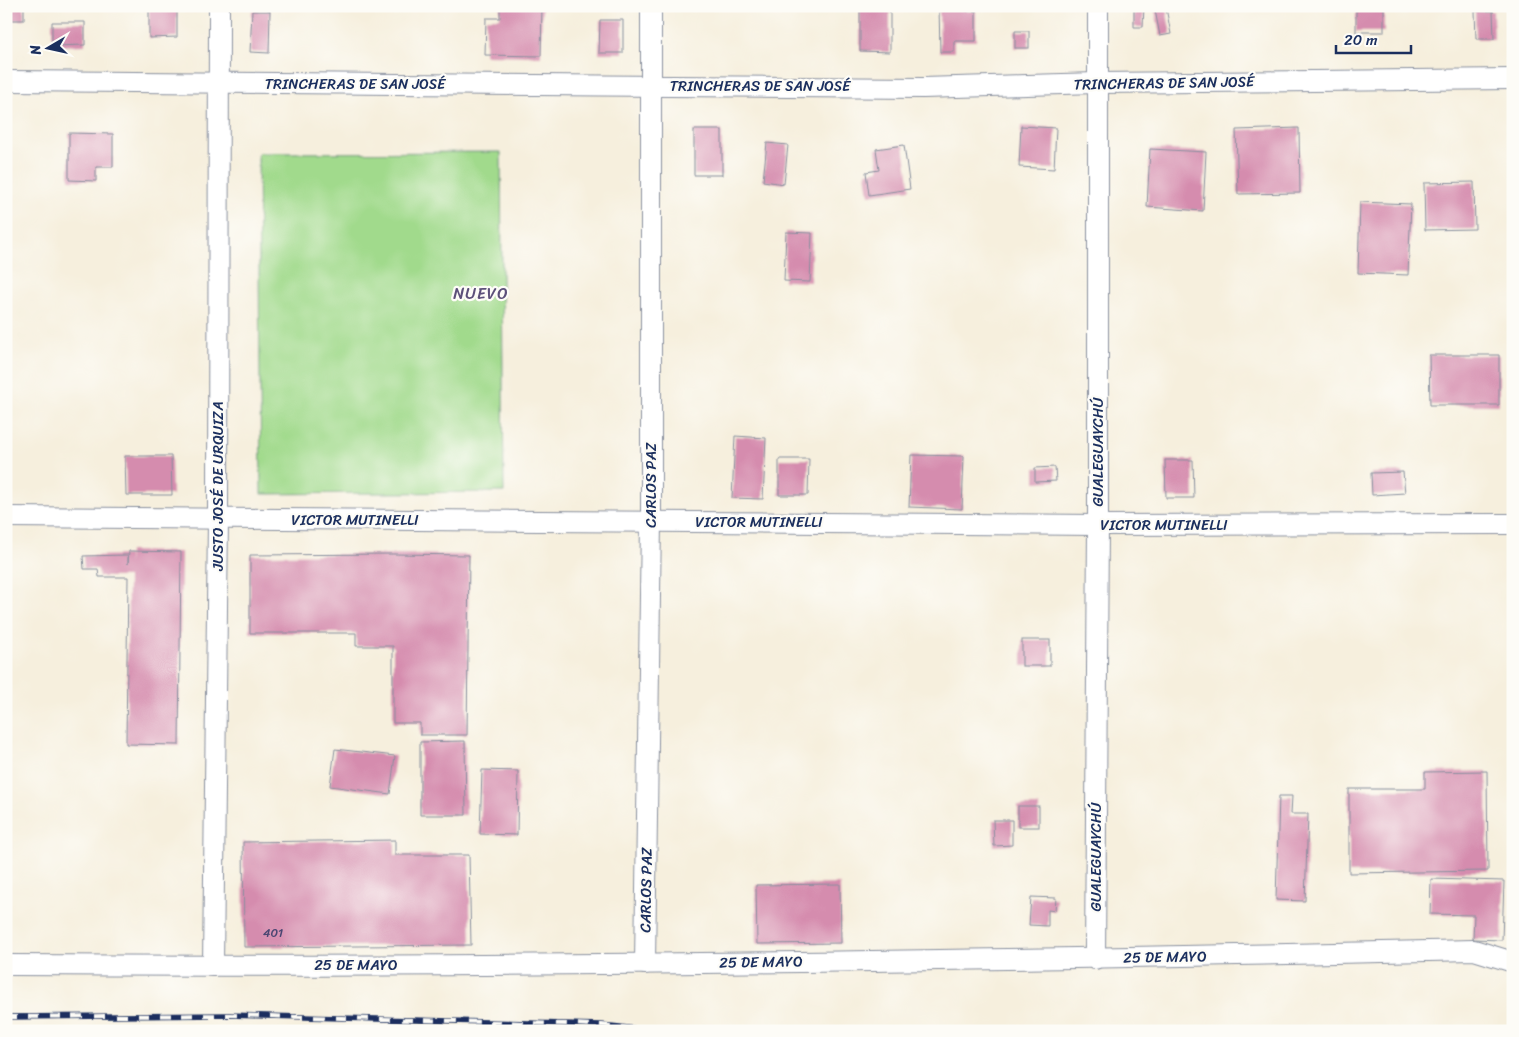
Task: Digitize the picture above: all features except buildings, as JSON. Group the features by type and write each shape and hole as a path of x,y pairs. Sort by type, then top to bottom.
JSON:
{"street":[{"name":"JUSTO JOSÉ DE URQUIZA","path":"213,966 218,519 219,6"},
{"name":"CARLOS PAZ","path":"646,964 651,521 651,6"},
{"name":"GUALEGUAYCHÚ","path":"1095,959 1098,525 1098,6"},
{"name":"TRINCHERAS DE SAN JOSÉ","path":"6,81 923,88 1097,83 1513,79"},
{"name":"VICTOR MUTINELLI","path":"6,517 1098,525 1513,524"},
{"name":"25 DE MAYO","path":"6,965 646,964 1095,959 1474,950 1513,962"}],"green space":[{"path":"501,152 504,492 261,494 258,153"}],"railway":[{"path":"6,1017 229,1015 602,1025 655,1031"}],"district":[{"name":"NUEVO","path":"481,293"}]}
